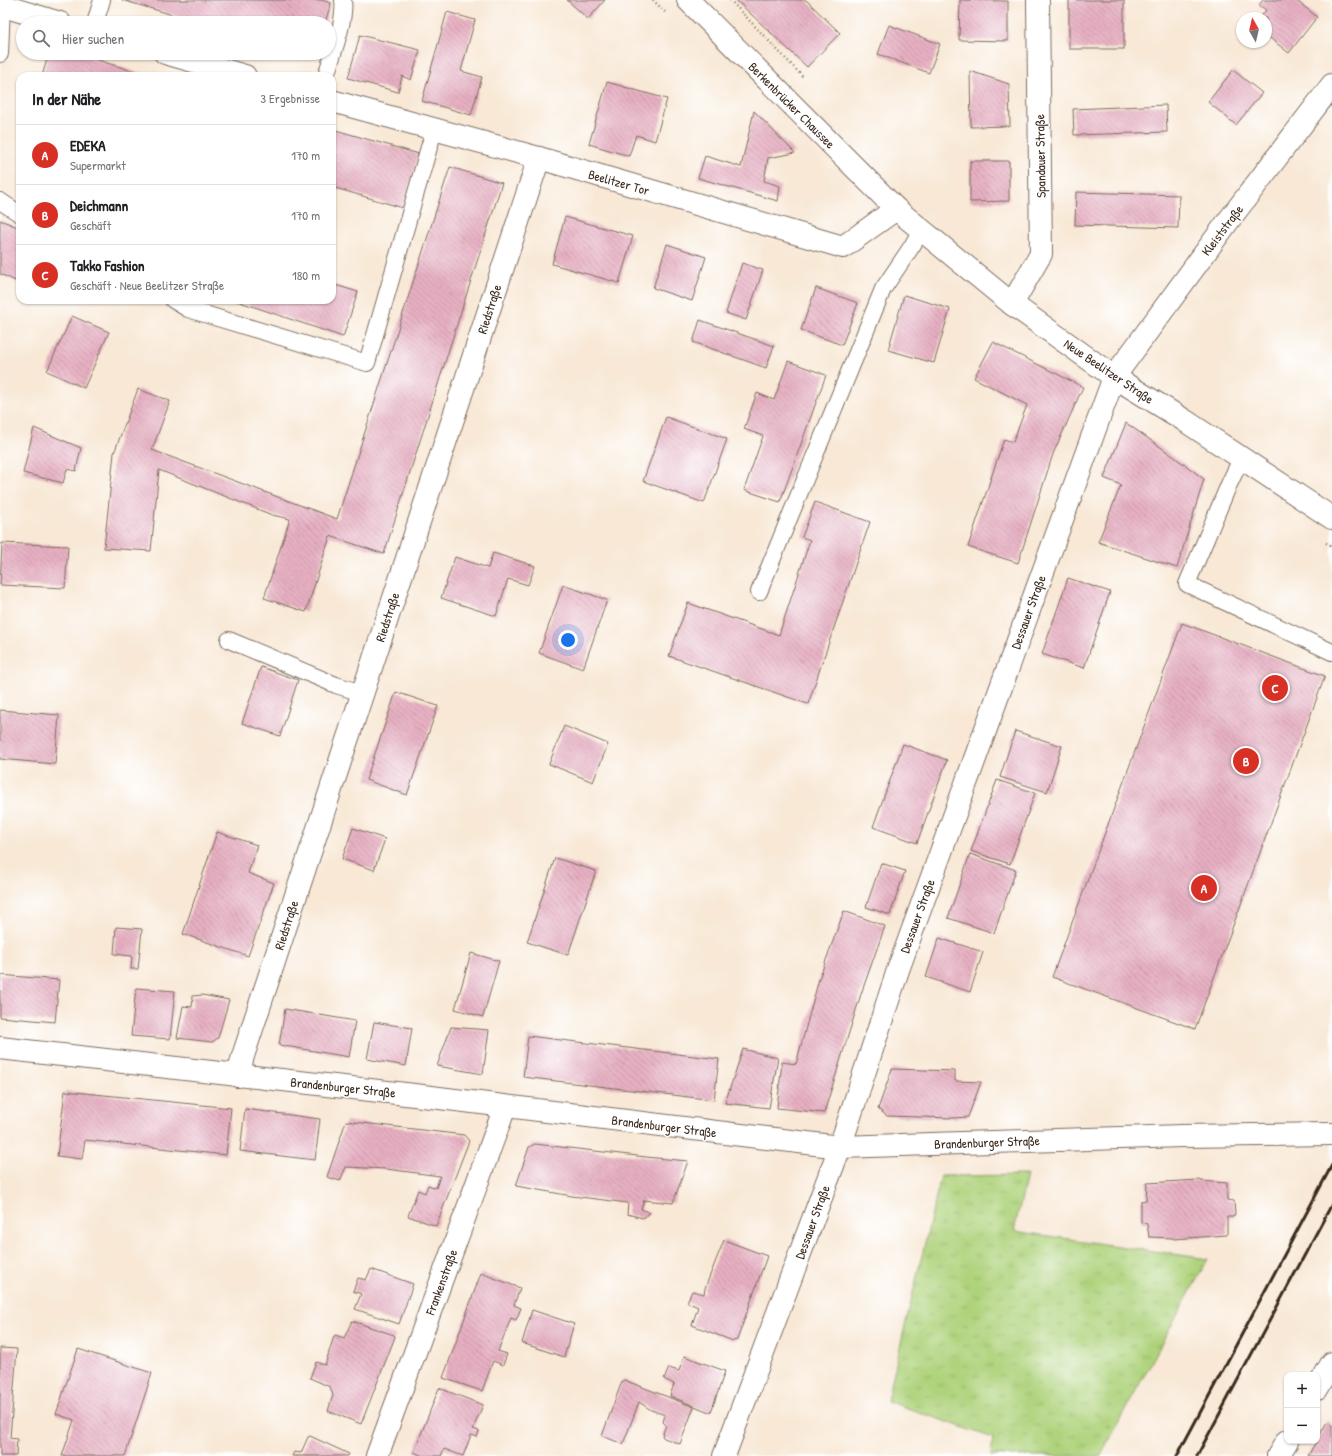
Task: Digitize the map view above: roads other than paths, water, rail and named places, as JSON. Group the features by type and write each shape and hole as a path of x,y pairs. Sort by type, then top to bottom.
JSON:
{"street":[{"name":"Berkenbrücker Chaussee","path":"688,0 896,209"},
{"name":"Spandauer Straße","path":"1012,304 1040,254 1038,0"},
{"path":"1,6 36,16"},
{"path":"189,60 231,72"},
{"name":"Kleiststraße","path":"1114,377 1229,220 1332,85"},
{"name":"Beelitzer Tor","path":"336,102 538,158 843,247 896,209"},
{"name":"Riedstraße","path":"238,1076 243,1056 538,158"},
{"name":"Neue Beelitzer Straße","path":"896,209 1012,304 1114,377 1184,420 1332,518"},
{"name":"Dessauer Straße","path":"724,1456 840,1147 898,970 1114,377"},
{"name":"Brandenburger Straße","path":"0,1048 415,1095 840,1147 1182,1136 1332,1134"},
{"name":"Frankenstraße","path":"377,1456 505,1107"},
{"path":"1320,1384 1332,1363"},
{"path":"1278,1456 1285,1444"}],"lane":[{"path":"97,16 102,0"},
{"path":"336,40 344,7 342,0"},
{"path":"0,54 1,6"},
{"path":"327,72 330,60"},
{"path":"180,304 188,309 367,363 434,130"},
{"path":"0,201 16,211"},
{"path":"759,592 883,289 921,230"},
{"path":"1241,459 1187,584 1332,652"},
{"path":"229,640 336,685 362,693"}],"railway":[{"path":"1177,1456 1332,1165"},
{"path":"1197,1456 1332,1204"}],"place":[{"name":"Takko Fashion","path":"1275,688"},
{"name":"Deichmann","path":"1246,761"},
{"name":"EDEKA","path":"1204,888"}]}
